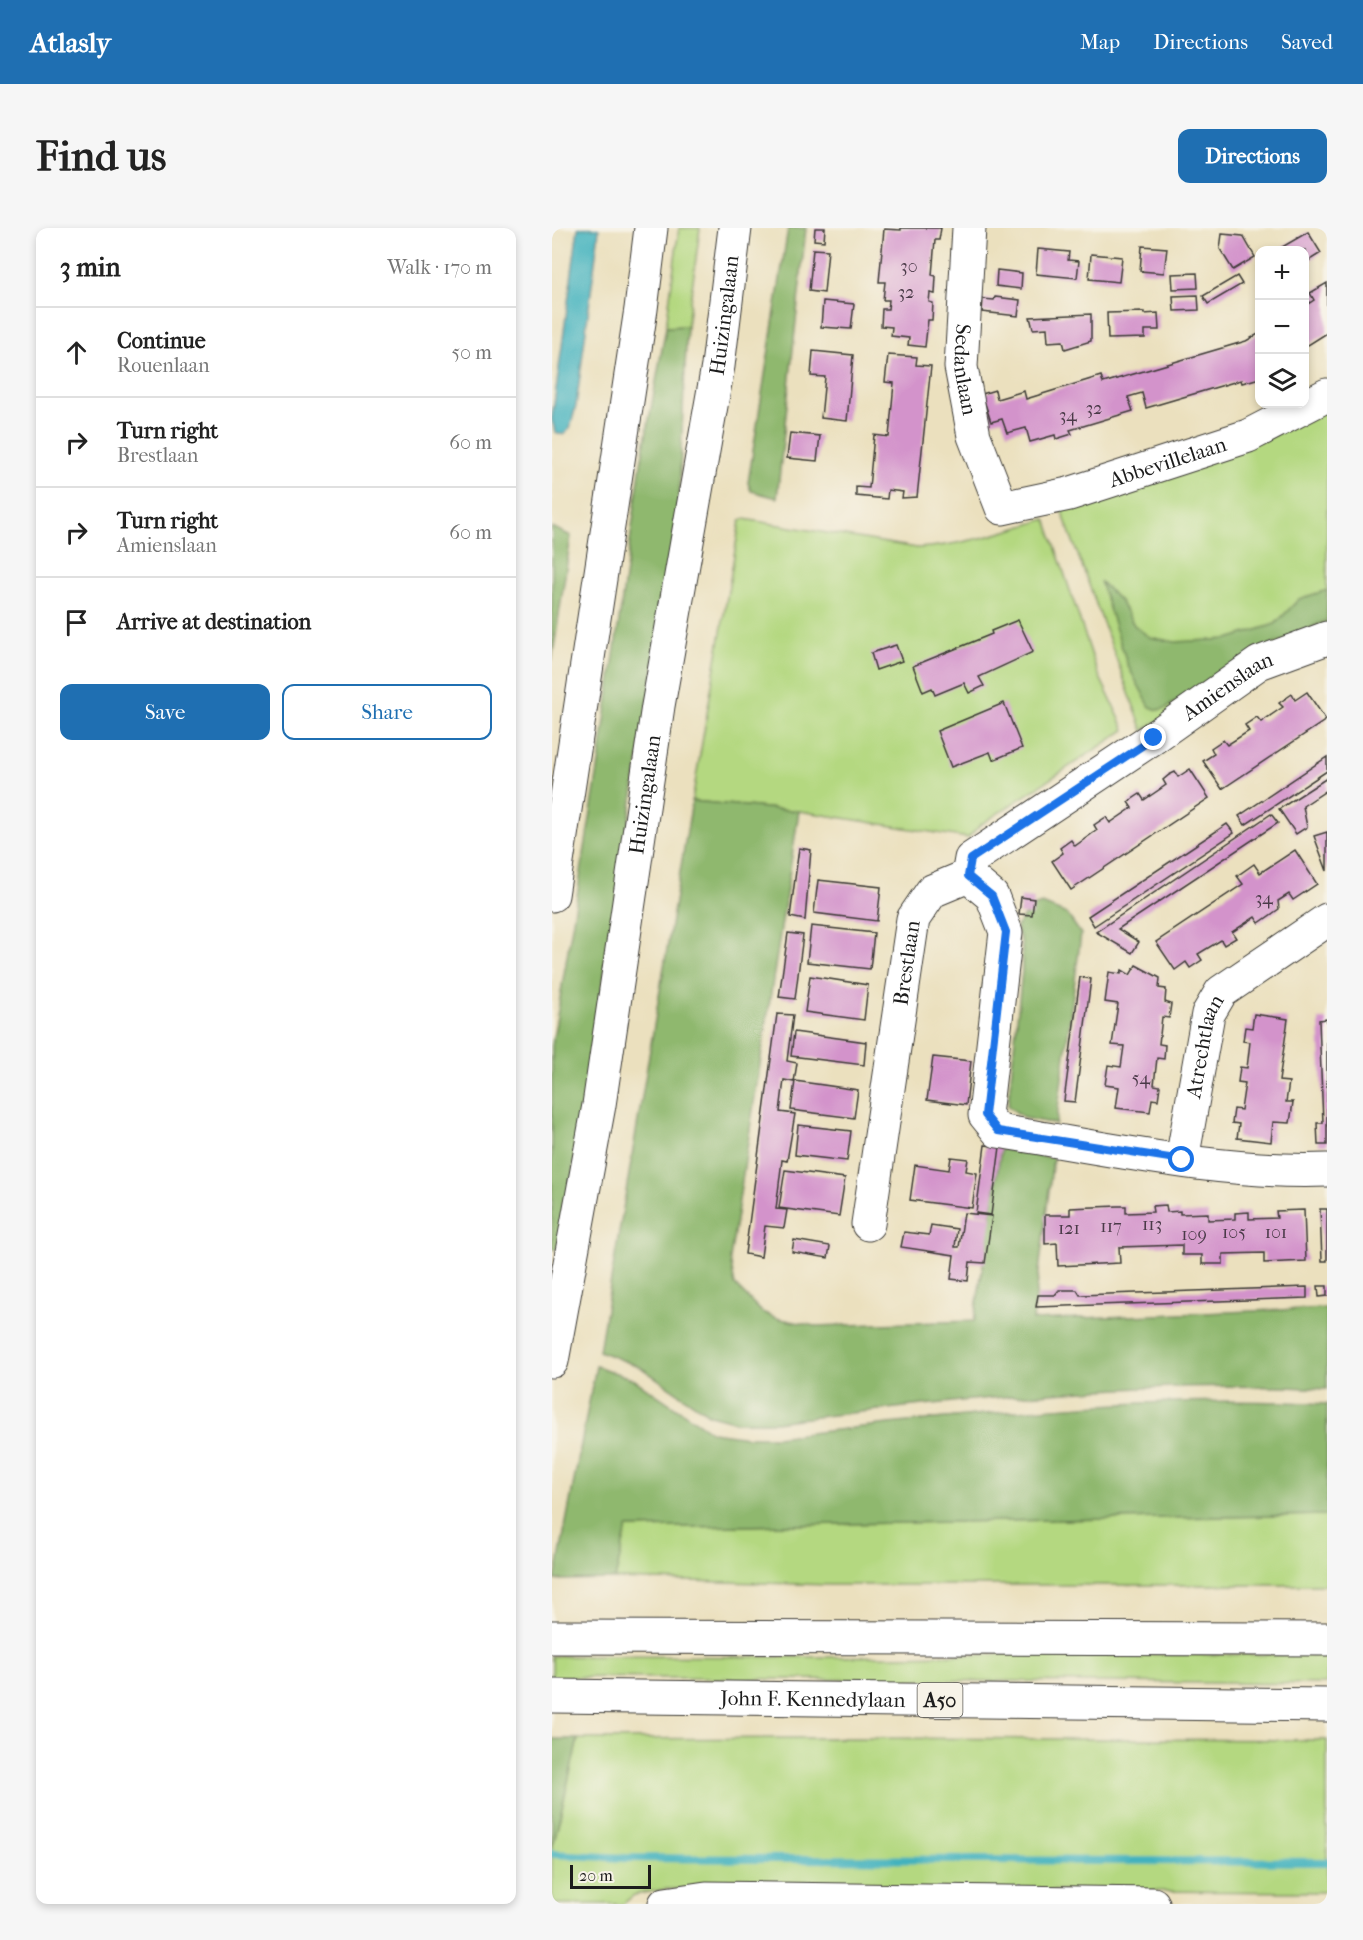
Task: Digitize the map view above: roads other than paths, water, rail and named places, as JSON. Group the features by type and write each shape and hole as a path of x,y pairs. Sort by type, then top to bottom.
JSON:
{"main road":[{"path":"552,895 641,309 651,228"},
{"name":"Huizingalaan","path":"552,1361 599,1105 658,706 718,366 735,228"},
{"name":"Sedanlaan","path":"969,228 961,367 974,436 1002,508"},
{"name":"Abbevillelaan","path":"1002,508 1069,494 1248,436 1327,395"},
{"name":"Amienslaan","path":"968,876 971,859 1154,738 1259,663 1327,638"},
{"path":"968,876 992,896 1006,932 985,1115 998,1131 1182,1160 1292,1172 1327,1170"},
{"name":"Brestlaan","path":"868,1224 913,919 932,891 968,876"},
{"name":"Atrechtlaan","path":"1182,1160 1208,1014 1221,992 1327,920"},
{"path":"552,1637 1327,1639"},
{"name":"John F. Kennedylaan","path":"552,1696 1327,1705"},
{"path":"665,1904 706,1898 1153,1904"}],"water":[{"path":"578,228 599,228 576,406 570,428 564,435 555,432 552,419"}],"waterway":[{"path":"552,1854 624,1858 1327,1862"}]}
